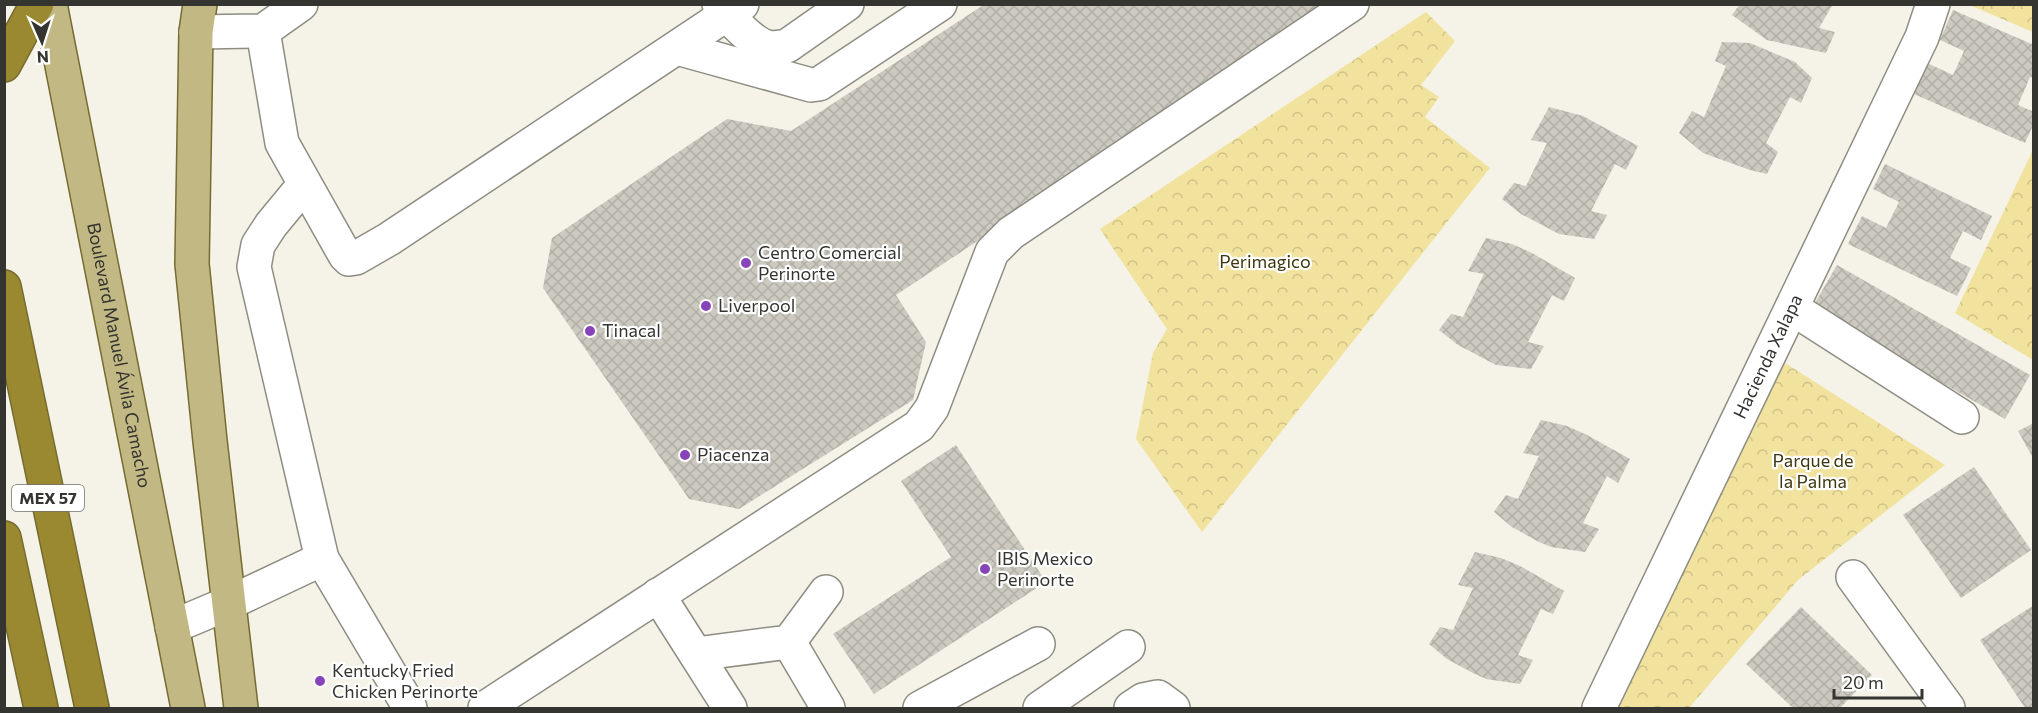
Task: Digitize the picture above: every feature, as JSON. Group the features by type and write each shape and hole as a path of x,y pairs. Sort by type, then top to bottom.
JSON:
{"highway":[{"path":"4,65 37,4"},
{"name":"MEX 57","path":"4,287 92,708"},
{"path":"4,538 41,708"}],"main road":[{"name":"Boulevard Manuel Ávila Camacho","path":"50,4 188,708"},
{"path":"198,19 192,264 241,708"}],"street":[{"path":"198,19 263,31 301,4"},
{"path":"263,31 282,143 345,255 350,259 356,258 389,239 484,177 677,48 729,8 764,47 775,48 787,46 847,4"},
{"path":"677,48 811,85 819,84 940,4"},
{"path":"485,708 919,426 932,408 992,252 1011,233 1352,4"},
{"name":"Hacienda Xalapa","path":"1599,708 1922,37 1933,4"},
{"path":"304,185 271,225 258,245 254,267 322,559 410,708"},
{"path":"1792,308 1962,417"},
{"path":"172,627 322,559"},
{"path":"1853,577 1948,708"},
{"path":"696,654 789,642 826,592"},
{"path":"658,595 730,708"},
{"path":"789,642 828,708"},
{"path":"921,708 1038,644"},
{"path":"1040,708 1128,647"},
{"path":"1131,708 1143,700 1158,697 1173,708"}],"green space":[{"path":"1969,5 2033,5 2033,32"},
{"name":"Perimagico","path":"1426,12 1455,41 1421,85 1439,97 1425,117 1490,168 1202,532 1136,439 1153,353 1167,329 1100,229"},
{"path":"2033,150 2033,360 1955,313"},
{"name":"Parque de la Palma","path":"1782,361 1945,465 1798,580 1689,708 1615,708"}],"building":[{"name":"Centro Comercial Perinorte","path":"985,4 1336,4 896,295 926,342 913,400 739,509 689,499 543,288 552,238 727,119 791,131"},
{"path":"1740,4 1833,4 1819,28 1835,32 1826,53 1767,40 1732,15"},
{"path":"1953,10 2034,45 2034,78 2030,77 2018,105 2034,112 2034,123 2025,143 1914,94 1927,63 1953,75 1964,51 1940,40"},
{"path":"1722,42 1750,43 1795,62 1812,78 1801,103 1790,97 1766,143 1778,152 1767,174 1703,153 1679,133 1692,111 1704,117 1726,66 1715,61"},
{"path":"1549,107 1583,116 1638,146 1626,170 1615,164 1591,211 1607,215 1594,239 1559,234 1521,214 1502,199 1514,183 1526,186 1547,143 1531,140"},
{"path":"1885,164 1992,216 1981,240 1963,231 1950,258 1971,268 1957,296 1848,244 1862,216 1886,228 1899,202 1873,189"},
{"path":"1486,238 1512,244 1575,278 1564,301 1552,295 1528,342 1544,346 1531,369 1496,365 1458,345 1439,330 1451,314 1463,317 1484,274 1468,271"},
{"path":"1837,265 2030,375 2005,419 1812,308"},
{"path":"1541,420 1567,426 1630,459 1618,483 1607,476 1583,523 1599,529 1585,552 1551,547 1537,541 1512,527 1494,512 1506,495 1518,499 1539,456 1523,453"},
{"path":"2034,423 2034,460 2018,431"},
{"name":"IBIS Mexico Perinorte","path":"956,445 1046,582 874,694 833,634 951,557 901,481"},
{"path":"1974,467 2031,550 1961,598 1903,515"},
{"path":"1475,552 1501,558 1522,567 1564,591 1553,614 1541,609 1518,655 1533,660 1520,684 1486,679 1447,659 1429,644 1440,627 1453,630 1473,588 1458,585"},
{"path":"2034,605 2034,708 2025,708 1980,640"},
{"path":"1801,607 1872,675 1840,708 1793,708 1746,664"}],"place":[{"name":"Centro Comercial Perinorte","path":"746,263"},
{"name":"Liverpool","path":"706,306"},
{"name":"Tinacal","path":"590,331"},
{"name":"Piacenza","path":"685,455"},
{"name":"IBIS Mexico Perinorte","path":"985,569"},
{"name":"Kentucky Fried Chicken Perinorte","path":"320,681"}]}
